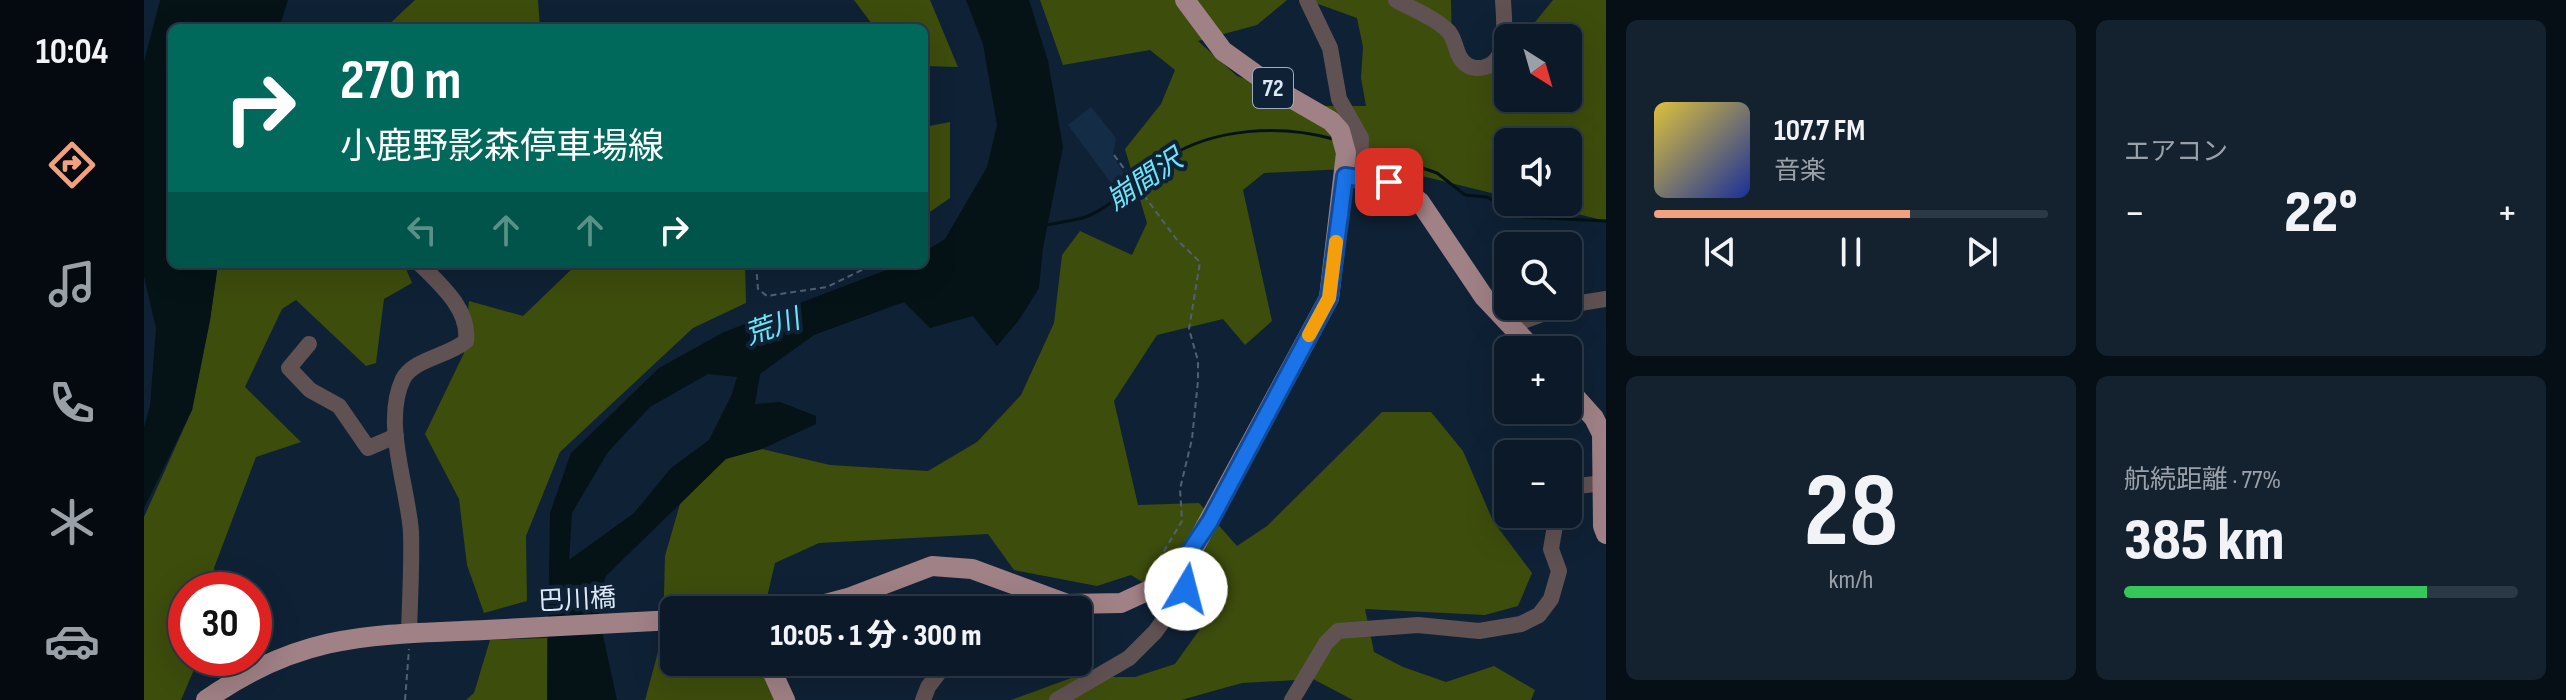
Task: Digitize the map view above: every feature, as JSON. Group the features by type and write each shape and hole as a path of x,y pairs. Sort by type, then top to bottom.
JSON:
{"main road":[{"name":"72","path":"1092,606 1121,603 1156,587 1182,563 1210,521 1329,298 1353,177 1340,131 1331,121 1279,91 1223,51 1185,0"},
{"path":"1353,177 1389,182 1407,190 1420,202 1484,297 1522,336"},
{"path":"1582,405 1602,434 1602,502 1606,534"},
{"name":"72","path":"853,596 932,566 972,569 1024,596"},
{"name":"巴川橋","path":"206,700 249,672 308,647 353,638 409,631 660,621"},
{"path":"774,676 785,700"}],"street":[{"path":"1307,0 1330,48 1339,99 1361,138 1353,177"},
{"path":"1396,0 1439,24 1451,34 1458,55 1467,66 1479,68 1489,66 1499,52 1505,34 1503,0"},
{"path":"409,631 411,531 396,436 403,380 412,369 456,349 466,341 467,328 464,316 423,268"},
{"path":"1582,303 1606,299"},
{"path":"1512,325 1526,320"},
{"path":"309,344 289,368 310,390 339,406 368,448 396,436"},
{"path":"1582,485 1604,483"},
{"path":"1292,700 1326,643 1338,631 1418,625 1479,631 1521,624 1539,615 1551,599 1559,571 1551,549 1555,528"},
{"path":"1057,700 1129,658 1155,632 1186,589 1182,563"},
{"path":"923,700 936,676"}],"path":[{"path":"1114,155 1177,240 1200,262 1189,329 1198,361 1198,381 1192,439 1180,489 1182,521 1154,567"},
{"path":"756,268 758,289 767,296 827,287 866,268"},
{"path":"405,700 409,631"}],"shaded area":[{"path":"1091,107 1116,138 1113,156 1129,182 1117,191 1068,125"}],"green space":[{"path":"415,0 538,0 540,24 389,24"},
{"path":"854,0 930,0 958,67 928,66 928,24 872,24"},
{"path":"1040,0 1287,0 1257,25 1198,41 1237,76 1319,106 1366,106 1361,78 1363,47 1357,18 1307,0 1451,0 1452,56 1494,71 1494,112 1582,112 1582,24 1533,24 1553,0 1606,0 1606,221 1582,215 1582,128 1494,128 1494,194 1385,167 1264,173 1243,190 1272,321 1245,345 1223,319 1157,335 1114,401 1138,505 1199,503 1237,546 1267,526 1382,412 1431,412 1463,451 1494,528 1498,528 1532,573 1518,606 1485,615 1365,609 1374,652 1403,667 1446,682 1494,666 1535,690 1531,700 1353,700 1313,679 1242,683 1181,700 1011,700 1074,677 1135,677 1175,664 1205,622 1131,575 1097,586 1014,570 988,534 819,543 775,563 767,596 664,596 665,556 680,504 726,458 762,449 830,465 928,471 977,442 1021,395 1054,323 1062,255 1080,231 1132,255 1147,223 1125,149 1161,104 1175,70 1150,50 1063,65"},
{"path":"950,122 950,198 928,213 928,126"},
{"path":"217,268 406,268 412,283 384,299 376,363 366,366 296,300 282,309 245,387 301,442 256,457 215,572 168,572 168,676 191,676 181,700 144,700 144,517 192,410"},
{"path":"573,268 745,268 746,303 693,328 560,452 526,536 527,601 484,613 467,565 459,499 425,434 464,353 469,301 523,316"},
{"path":"547,638 547,700 466,700 474,693 490,640"},
{"path":"660,645 660,676 785,676 796,700 645,700"}],"water":[{"path":"160,0 288,0 280,24 168,24 168,268 217,268 192,410 144,508 144,427 150,406 156,328 144,277 144,62"},
{"name":"荒川","path":"966,0 1029,0 1048,61 1063,147 1043,248 1039,288 1019,320 997,346 973,316 930,328 904,302 814,335 760,374 755,404 780,402 816,416 816,424 762,449 726,459 606,576 596,603 617,700 547,700 550,513 571,453 659,368 724,332 892,268 928,268 928,250 945,239 987,167 997,125 983,44","holes":["708,374 737,377 709,440 671,468 634,513 569,560 572,513 608,452 650,407"]}],"waterway":[{"name":"崩間沢","path":"1046,225 1097,212 1167,158 1205,140 1270,131 1291,131 1333,139"},
{"name":"崩間沢","path":"1367,149 1437,173 1465,195 1487,197 1522,217 1606,221"}],"slow traffic":[{"path":"1309,335 1329,298 1336,242"}],"route":[{"path":"1186,589 1182,563 1210,521 1329,298 1345,176 1389,182"}]}
